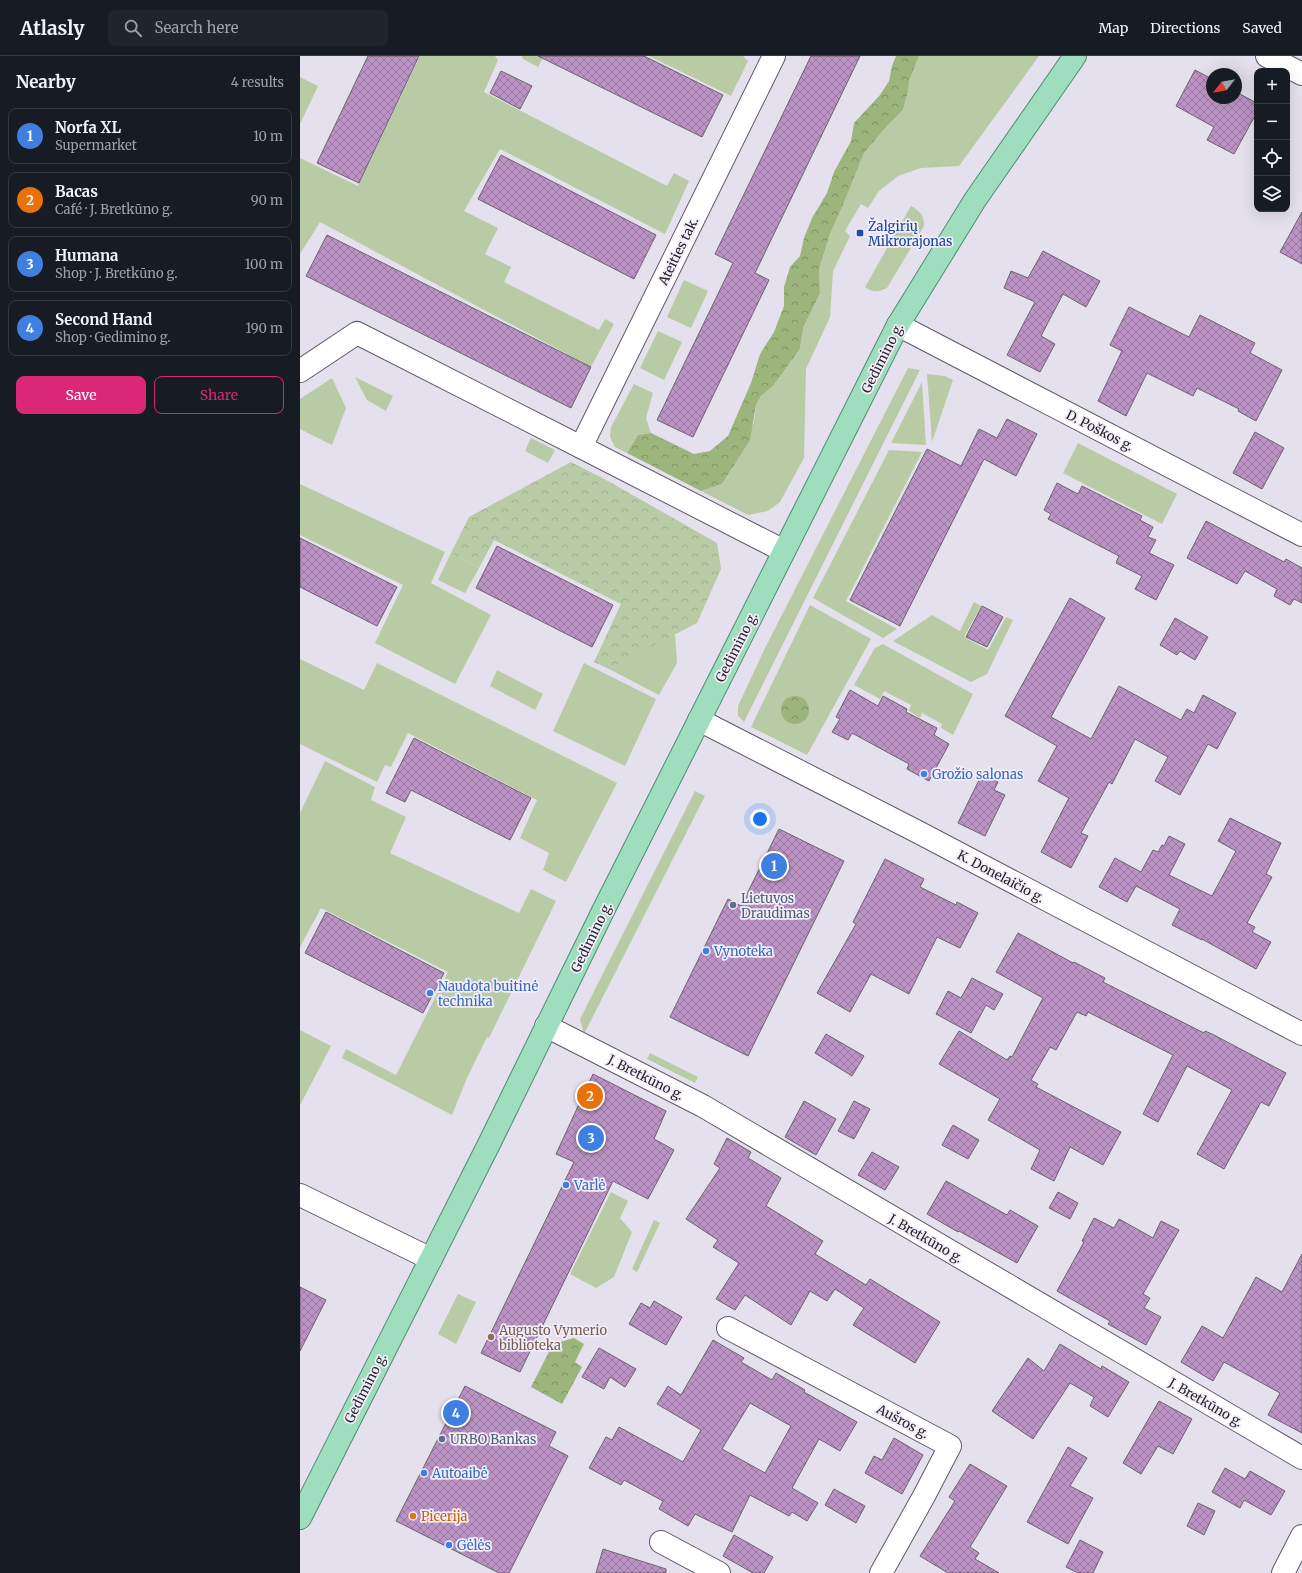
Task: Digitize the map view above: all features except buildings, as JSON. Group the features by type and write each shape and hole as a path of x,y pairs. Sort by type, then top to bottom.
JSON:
{"main road":[{"name":"Gedimino g.","path":"300,1518 431,1259 784,550 898,326 975,200 1075,56"}],"street":[{"name":"Ateities tak.","path":"581,447 774,56"},
{"path":"1267,56 1302,74"},
{"name":"D. Poškos g.","path":"898,326 1302,535"},
{"path":"300,371 357,333 784,550"},
{"name":"K. Donelaičio g.","path":"699,720 918,832 1302,1034"},
{"name":"J. Bretkūno g.","path":"546,1026 703,1106 746,1133 1302,1458"},
{"path":"300,1195 431,1259"},
{"name":"Aušros g.","path":"728,1328 950,1446 881,1573"},
{"path":"1283,1573 1302,1536"},
{"path":"661,1542 719,1573"}],"green space":[{"path":"420,56 495,56 498,60 484,92 667,186 674,173 689,181 665,234 500,149 464,211 498,228 485,254 511,267 504,282 599,330 605,319 614,324 591,367 320,222 300,254 300,158 358,186"},
{"path":"522,56 544,56 538,67 523,59"},
{"path":"649,56 743,56 748,61 731,96"},
{"path":"896,56 919,56 909,81 908,92 903,110 864,153 830,234 819,269 820,294 803,328 800,349 773,386 761,396 756,405 750,440 722,484 701,491 627,453 638,435 651,433 694,454 710,451 728,436 751,383 760,354 774,332 784,306 784,287 790,267 800,256 804,238 812,218 827,193 834,172 851,141 854,123 880,95 889,81"},
{"path":"919,56 1039,56 959,166 921,168 898,176 879,191 868,208 861,204 845,231 850,236 833,271 830,317 806,369 804,458 780,502 768,511 748,515 701,491 722,484 734,465 754,422 756,405 761,396 773,386 800,349 803,328 820,295 819,269 830,234 864,153 903,110 908,92 909,81"},
{"path":"300,77 318,86 300,124"},
{"path":"911,206 921,214 924,226 887,288 876,291 868,289 865,287"},
{"path":"684,280 708,291 691,328 667,317"},
{"path":"658,331 682,342 664,380 640,368"},
{"path":"908,368 920,370 744,722 738,716 738,706 765,648"},
{"path":"927,374 945,376 953,380 932,442"},
{"path":"355,377 393,396 386,411 367,400"},
{"path":"332,378 346,408 332,445 300,429 300,399"},
{"path":"922,382 926,445 891,443"},
{"path":"634,384 653,393 646,418 651,433 638,435 627,453 615,447 610,437 611,427"},
{"path":"531,438 555,450 548,463 525,451"},
{"path":"1078,443 1177,494 1162,524 1063,473"},
{"path":"889,450 922,452 846,601 897,629 883,638 813,598"},
{"path":"571,462 608,481 717,543 721,569 697,623 609,669 594,662 621,604 494,540 479,568 451,553 469,517"},
{"path":"300,484 445,552 431,583 491,615 455,684 375,643 403,585 300,535"},
{"path":"451,553 479,568 465,593 438,580"},
{"path":"974,602 981,606 964,637 988,650 1006,617 1013,620 987,674 971,682 893,641 932,615 960,631"},
{"path":"810,605 871,639 807,755 751,727"},
{"path":"675,633 677,663 659,695 609,669"},
{"path":"883,644 973,694 953,735 941,728 942,724 922,713 920,718 909,711 911,705 884,691 880,699 854,685 875,648"},
{"path":"300,659 364,690 377,663 617,783 566,882 543,870 549,853 520,838 537,800 408,733 391,767 385,765 377,782 300,744"},
{"path":"584,663 656,699 625,766 553,731"},
{"path":"497,670 543,694 535,710 490,686"},
{"path":"795,696 805,700 809,710 805,720 795,724 785,720 781,710 785,700"},
{"path":"325,761 375,787 371,800 406,817 390,853 519,913 531,889 556,901 489,1038 487,1037 467,1078 452,1115 342,1058 346,1049 396,1075 448,972 321,908 300,947 300,813"},
{"path":"695,791 705,796 584,1034 580,1019"},
{"path":"300,1030 331,1046 300,1105"},
{"path":"650,1053 698,1077 695,1083 647,1059"},
{"path":"611,1192 628,1201 620,1218 632,1232 614,1277 596,1288 570,1274"},
{"path":"654,1220 660,1223 637,1272 632,1269"},
{"path":"458,1294 476,1302 456,1344 438,1334"},
{"path":"574,1338 584,1344 575,1362 582,1367 562,1404 531,1387 553,1344"}],"place":[{"name":"Žalgirių Mikrorajonas","path":"860,233"},
{"name":"Grožio salonas","path":"924,774"},
{"name":"Norfa XL","path":"774,866"},
{"name":"Lietuvos Draudimas","path":"733,905"},
{"name":"Vynoteka","path":"706,951"},
{"name":"Naudota buitinė technika","path":"430,993"},
{"name":"Bacas","path":"590,1096"},
{"name":"Humana","path":"591,1138"},
{"name":"Varlė","path":"566,1185"},
{"name":"Augusto Vymerio biblioteka","path":"491,1337"},
{"name":"Second Hand","path":"456,1413"},
{"name":"URBO Bankas","path":"442,1439"},
{"name":"Autoaibė","path":"424,1473"},
{"name":"Picerija","path":"413,1516"},
{"name":"Gėlės","path":"449,1545"}]}
